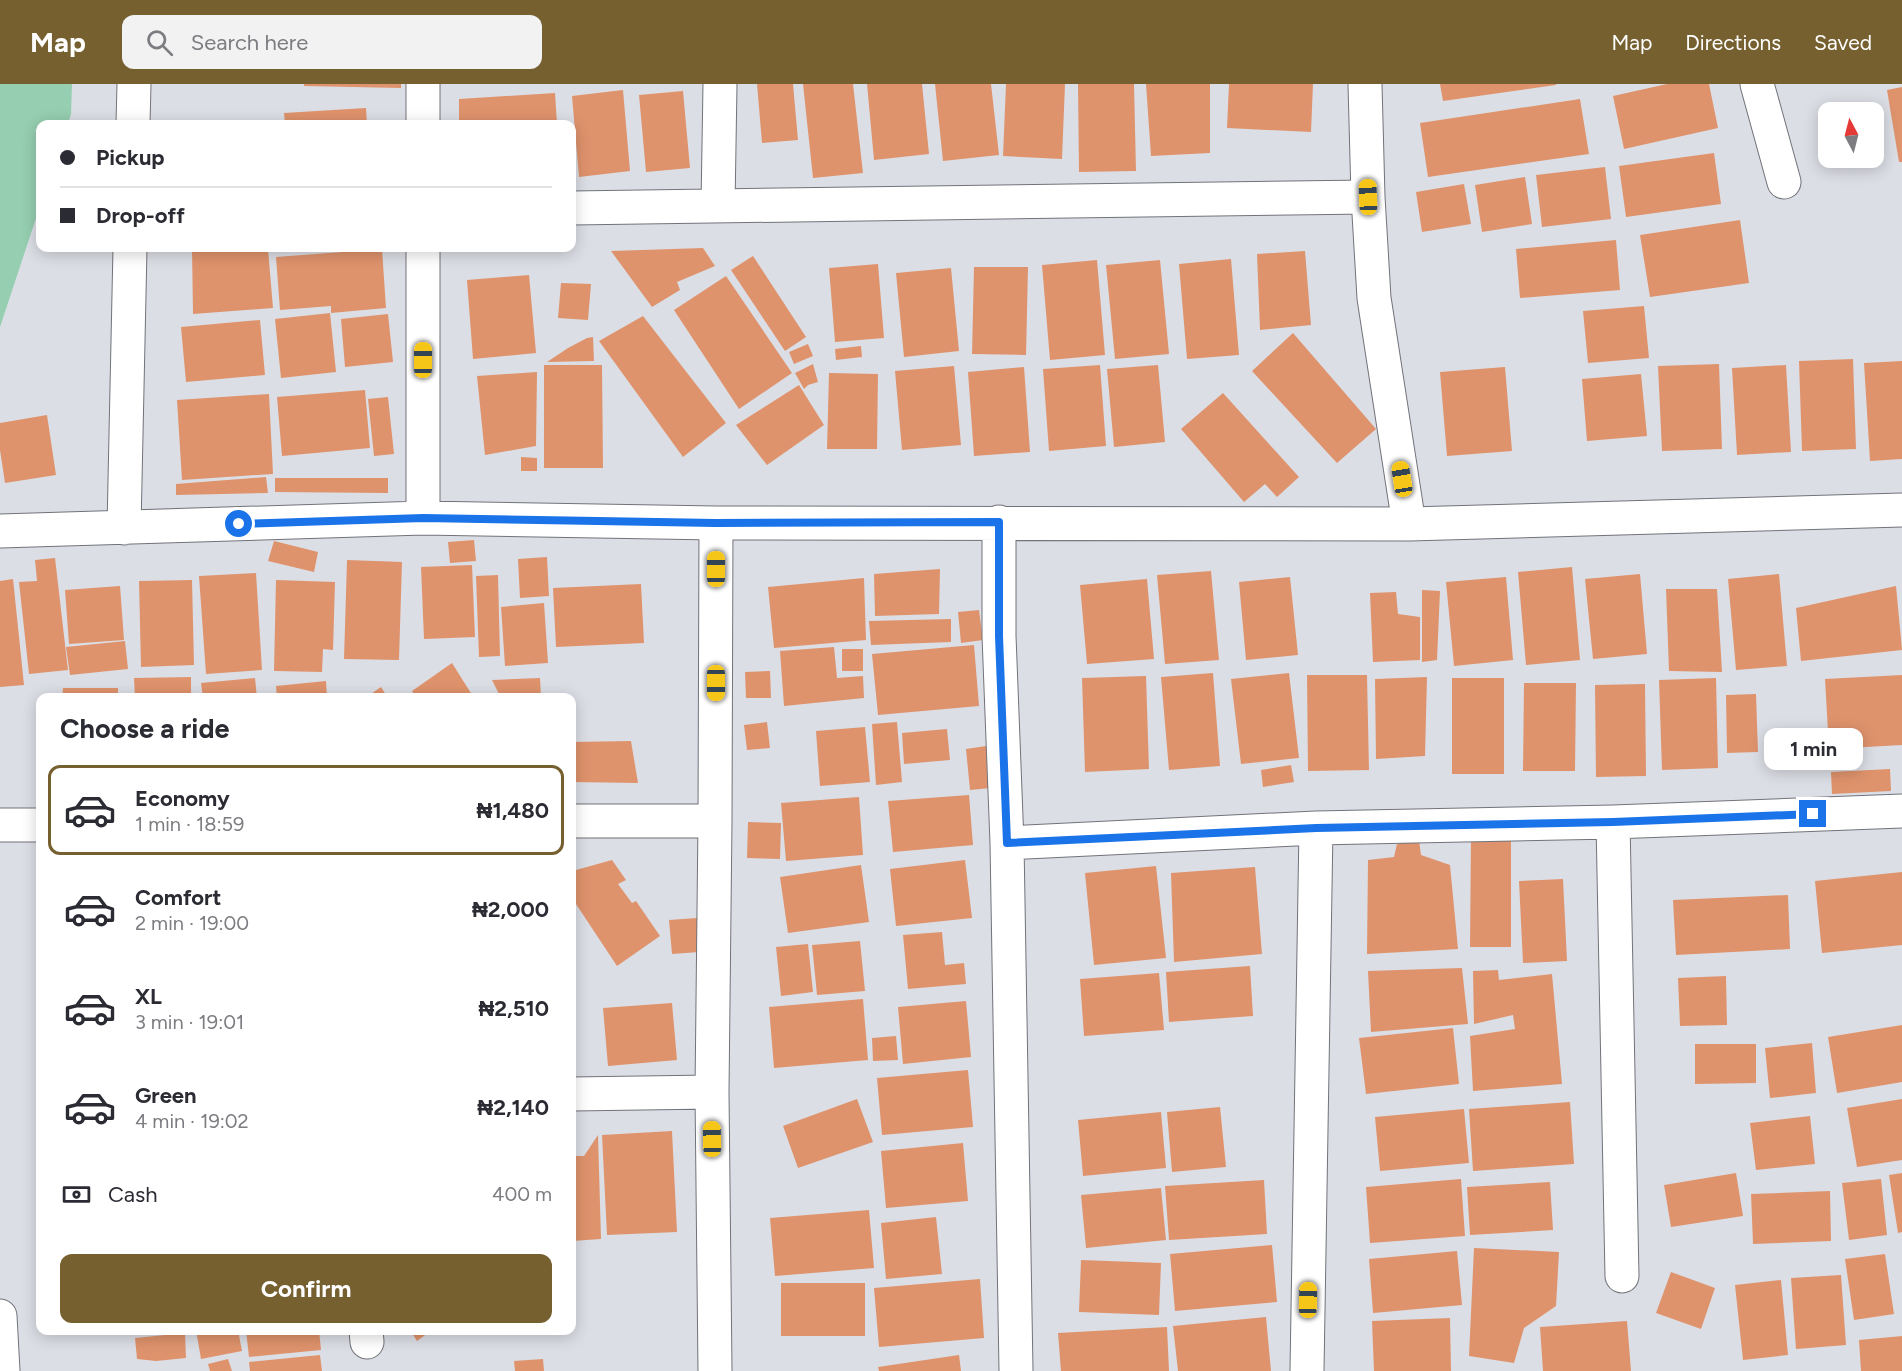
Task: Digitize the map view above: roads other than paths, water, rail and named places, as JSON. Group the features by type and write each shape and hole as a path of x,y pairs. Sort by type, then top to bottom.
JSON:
{"street":[{"path":"133,120 134,84"},
{"path":"423,84 423,120"},
{"path":"718,206 720,84"},
{"path":"1365,84 1374,298 1409,524"},
{"path":"1757,84 1784,182"},
{"path":"576,208 1368,197"},
{"path":"124,528 130,252"},
{"path":"423,252 423,518"},
{"path":"0,531 423,518 716,523 1409,524 1902,510"},
{"path":"999,522 999,636 1007,843 1016,1371"},
{"path":"715,1371 712,1092 716,523"},
{"path":"1007,843 1316,828 1613,822 1902,811"},
{"path":"576,821 715,820"},
{"path":"1613,822 1622,1276"},
{"path":"0,825 36,825"},
{"path":"1307,1371 1316,828"},
{"path":"576,1094 712,1092"},
{"path":"0,1316 3,1371"}]}
